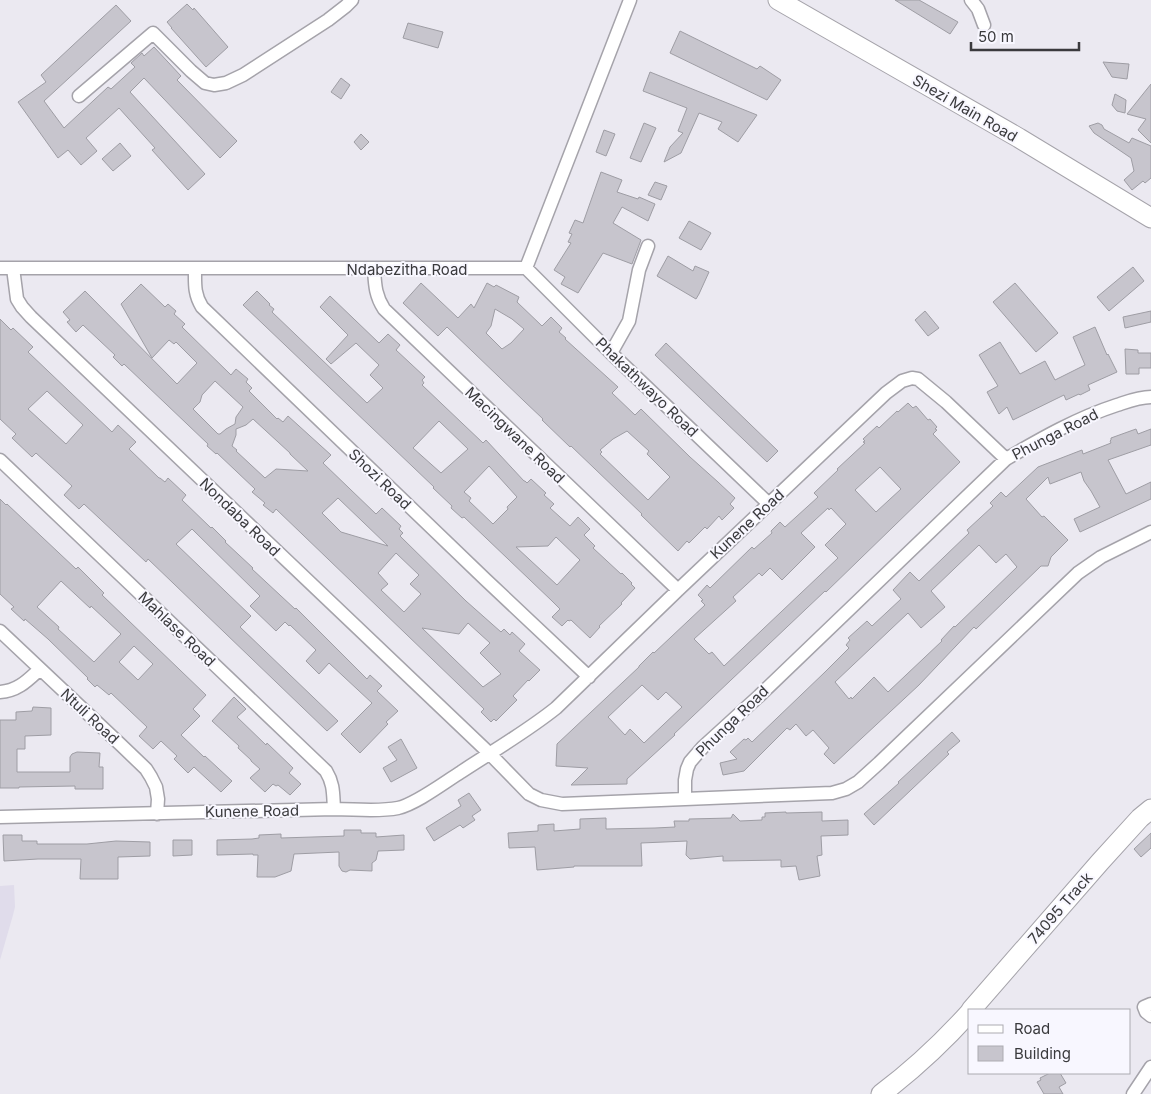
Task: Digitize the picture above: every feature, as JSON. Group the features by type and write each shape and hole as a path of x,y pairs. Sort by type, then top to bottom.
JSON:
{"street":[{"path":"79,96 152,33 191,71 206,82 214,84 226,83 243,75 328,20 352,0"},
{"path":"526,268 630,0"},
{"name":"Shezi Main Road","path":"778,0 1019,138 1151,218"},
{"path":"971,0 978,9 984,26"},
{"path":"611,353 629,321 639,270 648,246"},
{"name":"Ndabezitha Road","path":"6,268 526,268"},
{"name":"Nondaba Road","path":"6,268 17,299 31,317 489,753"},
{"name":"Phakathwayo Road","path":"526,268 611,353 769,504"},
{"name":"Shozi Road","path":"194,269 197,298 202,307 472,567 589,676"},
{"name":"Macingwane Road","path":"374,269 378,300 384,309 678,590"},
{"name":"Kunene Road","path":"0,817 399,808 416,801 489,753 514,739 556,708 886,393 902,381 912,378 918,379 926,385 1006,459"},
{"name":"Phunga Road","path":"686,799 685,780 687,769 690,762 699,752 1006,459 1053,432 1099,410 1140,397 1151,396"},
{"name":"Mahlase Road","path":"0,460 326,771 333,787 334,809"},
{"path":"489,753 529,794 541,800 562,804 832,793 846,789 858,782 879,763 1078,573 1101,557 1151,532"},
{"name":"Ntuli Road","path":"0,630 146,769 156,787 158,799 157,814"},
{"path":"0,692 19,688 40,669"},
{"name":"74095 Track","path":"973,1009 1100,862 1140,818 1151,809"},
{"path":"1151,1004 1144,1006 1146,1012 1151,1016"},
{"name":"74095 Track","path":"881,1094 900,1080 949,1035 968,1014"},
{"path":"1133,1094 1151,1067"}],"shaded area":[{"path":"14,885 15,907 0,960 0,886"}],"building":[{"path":"895,0 919,0 958,22 950,34"},
{"path":"187,4 193,10 194,8 228,47 206,67 167,22"},
{"path":"116,5 131,21 44,101 64,128 108,87 111,89 135,67 131,63 142,53 144,56 154,47 181,76 177,80 237,141 220,158 144,78 130,92 205,174 188,190 152,150 155,148 119,108 86,138 97,151 81,165 68,150 58,158 18,102 46,82 41,75"},
{"path":"408,23 443,32 438,48 403,38"},
{"path":"680,31 757,69 760,66 781,80 767,100 670,53"},
{"path":"1103,62 1129,64 1127,79 1112,77"},
{"path":"650,72 757,115 738,142 718,129 722,122 699,113 681,153 664,162 670,147 683,133 678,131 687,108 643,91"},
{"path":"341,78 350,85 341,99 331,92"},
{"path":"1151,84 1151,143 1138,130 1146,119 1127,114"},
{"path":"1115,94 1126,100 1125,113 1117,111 1112,105"},
{"path":"644,123 656,128 641,162 630,158"},
{"path":"1098,123 1104,129 1129,143 1132,138 1151,146 1151,178 1145,183 1143,181 1132,190 1124,180 1134,171 1131,158 1094,133 1089,126"},
{"path":"604,130 615,134 606,156 596,152"},
{"path":"361,134 369,142 361,150 354,142"},
{"path":"120,143 131,156 113,171 102,159"},
{"path":"601,172 622,180 617,192 638,199 639,197 655,204 648,221 622,207 613,223 641,240 632,264 603,253 578,293 561,284 565,277 554,270 571,243 568,242 572,234 569,233 575,220 583,223"},
{"path":"655,182 667,186 661,200 648,195"},
{"path":"689,221 711,233 701,250 679,238"},
{"path":"668,256 693,271 695,266 709,272 696,299 657,276"},
{"path":"1133,267 1144,281 1109,311 1097,297"},
{"path":"421,283 458,318 471,304 474,308 487,283 494,287 496,285 519,297 517,302 542,326 551,317 562,328 559,332 565,339 618,387 612,393 635,415 641,409 735,498 730,504 734,508 722,520 719,516 707,529 705,527 678,551 642,514 447,327 438,336 403,303","holes":["495,309 524,329 511,343 502,349 486,333 491,326","627,431 649,451 647,454 670,477 648,500 600,454 602,452 600,450 613,439"]},
{"path":"1015,283 1058,333 1036,352 993,302"},
{"path":"141,284 165,307 168,304 176,311 174,314 185,324 182,327 231,375 236,369 248,379 246,382 252,388 249,391 277,419 283,422 288,416 331,455 323,463 376,514 382,508 401,526 399,529 403,533 400,536 466,601 501,632 504,629 510,635 512,632 525,644 519,651 540,670 513,696 517,700 496,721 494,719 491,722 481,712 484,709 276,509 273,513 263,505 265,503 252,492 255,489 207,446 208,444 124,364 122,366 113,357 115,355 83,325 76,332 67,322 70,320 63,312 85,291 177,384 197,363 176,342 174,344 169,340 152,358 121,304","holes":["215,381 243,407 236,417 235,424 218,434 193,409 200,402 202,395","253,419 308,471 276,469 265,478 232,446 236,429 246,425","338,498 388,546 341,532 322,513","396,553 419,575 410,584 421,594 404,612 381,590 388,584 378,573","468,623 490,643 480,653 501,674 483,687 422,628 459,634"]},
{"path":"257,291 274,309 272,312 367,403 383,388 370,375 379,365 356,343 331,364 326,359 348,335 320,307 330,296 379,343 388,334 400,345 396,350 425,377 422,380 424,383 422,385 483,443 486,440 524,481 527,483 531,479 546,493 544,495 554,504 550,508 570,526 578,517 590,529 584,535 595,546 593,548 622,573 635,588 590,638 571,620 568,620 562,626 552,617 560,609 464,517 462,518 451,508 452,506 434,487 243,305","holes":["439,421 468,449 441,473 413,448","489,466 517,497 493,524 469,501 471,498 464,492","556,537 580,560 557,585 516,547 548,546"]},
{"path":"925,311 939,328 928,336 915,320"},
{"path":"1151,311 1151,322 1125,328 1123,317"},
{"path":"0,319 11,330 13,328 33,347 28,352 112,432 118,425 136,442 129,449 159,478 165,482 168,478 186,495 182,500 212,527 252,569 296,608 367,679 370,675 382,686 377,691 398,711 386,722 388,724 360,753 341,734 372,703 329,663 319,674 306,661 316,650 285,622 276,631 250,606 260,596 192,529 176,544 251,616 240,627 338,721 327,731 148,559 146,562 84,504 79,509 64,495 72,486 36,453 32,457 12,438 16,434 0,419","holes":["47,391 83,425 66,444 28,409"]},
{"path":"1095,327 1107,355 1117,372 1088,385 1090,390 1080,395 1066,400 1064,395 1013,420 1007,407 999,414 987,392 998,386 979,355 1000,342 1020,374 1045,361 1055,380 1085,365 1073,337"},
{"path":"666,343 778,451 767,462 655,355"},
{"path":"1125,349 1138,350 1138,353 1151,353 1151,368 1139,368 1139,374 1126,374"},
{"path":"908,403 913,408 916,406 937,427 933,434 960,462 826,592 627,779 627,784 571,785 588,768 556,766 557,744 705,605 698,595 707,585 710,588 752,547 754,549 772,533 771,531 780,522 785,527 818,497 814,493 865,443 863,439 877,426 879,428","holes":["880,467 901,489 876,512 855,490","828,508 829,510 831,508 846,524 825,545 838,558 724,666 712,652 709,654 694,639 736,601 733,597 759,573 762,576 770,568 782,580 815,547 801,533","642,685 658,700 666,692 682,707 644,743 630,729 625,735 608,717"]},
{"path":"1136,429 1138,434 1151,429 1151,445 1108,460 1126,494 1151,482 1151,499 1080,532 1074,519 1100,507 1084,481 1081,472 1050,484 1048,477 1026,499 1042,517 1044,516 1068,540 1051,557 1048,566 1041,566 976,629 974,627 919,685 834,764 824,754 829,748 813,730 806,736 796,724 790,730 787,728 744,771 723,775 720,763 737,759 730,752 744,739 748,738 752,742 825,672 849,648 846,645 850,640 848,638 867,621 872,626 901,599 893,590 910,572 919,581 969,533 967,530 993,506 990,503 1001,492 1006,497 1038,467 1082,450 1083,454 1111,443 1111,438","holes":["979,545 996,563 1006,554 1017,567 888,692 874,677 852,699 851,697 849,699 835,682 908,613 921,628 945,607 931,591"]},
{"path":"0,499 76,569 78,567 104,593 102,595 206,695 193,709 200,716 181,735 232,781 221,792 194,767 188,773 174,759 177,756 161,741 153,749 139,736 147,727 111,693 109,695 97,685 95,687 48,639 11,609 14,607 0,594","holes":["61,581 121,634 94,662 37,607","134,646 153,664 138,680 119,662"]},
{"path":"234,697 246,709 237,717 293,768 289,773 301,784 290,795 278,785 273,784 265,792 250,778 260,769 212,721"},
{"path":"33,707 51,708 51,735 25,736 25,749 17,749 17,772 70,772 70,757 72,754 77,752 100,753 99,767 103,767 103,789 75,789 75,786 0,788 0,720 16,720 16,712 32,711"},
{"path":"952,732 960,741 947,752 949,754 874,825 864,814"},
{"path":"401,739 417,768 391,782 383,768 397,760 388,747"},
{"path":"469,793 481,810 472,816 475,820 463,828 460,825 434,841 426,828 461,806 458,800"},
{"path":"822,812 822,821 848,820 848,835 821,836 822,855 817,856 820,876 799,880 796,866 781,867 781,860 723,861 723,856 690,859 686,855 687,841 641,843 642,866 574,866 537,870 535,847 509,848 508,833 538,831 538,825 554,824 554,831 580,829 580,819 606,818 606,829 655,828 675,827 674,821 689,821 689,819 731,818 733,814 740,821 762,820 762,817 765,817 765,813"},
{"path":"344,830 361,830 361,833 376,833 376,837 404,835 404,850 378,851 376,860 372,863 372,871 350,870 346,872 342,871 339,866 339,852 294,854 291,871 275,877 257,877 258,855 217,855 217,840 252,839 259,838 259,835 281,834 281,838 344,836"},
{"path":"1151,833 1151,848 1141,857 1134,849"},
{"path":"3,835 22,835 22,841 37,841 37,844 87,844 116,841 150,842 150,856 118,857 118,879 80,879 81,859 4,861"},
{"path":"173,840 192,840 192,855 173,856"},
{"path":"1048,1074 1061,1074 1066,1083 1059,1087 1063,1094 1044,1094 1037,1082 1041,1080 1040,1078"}]}
